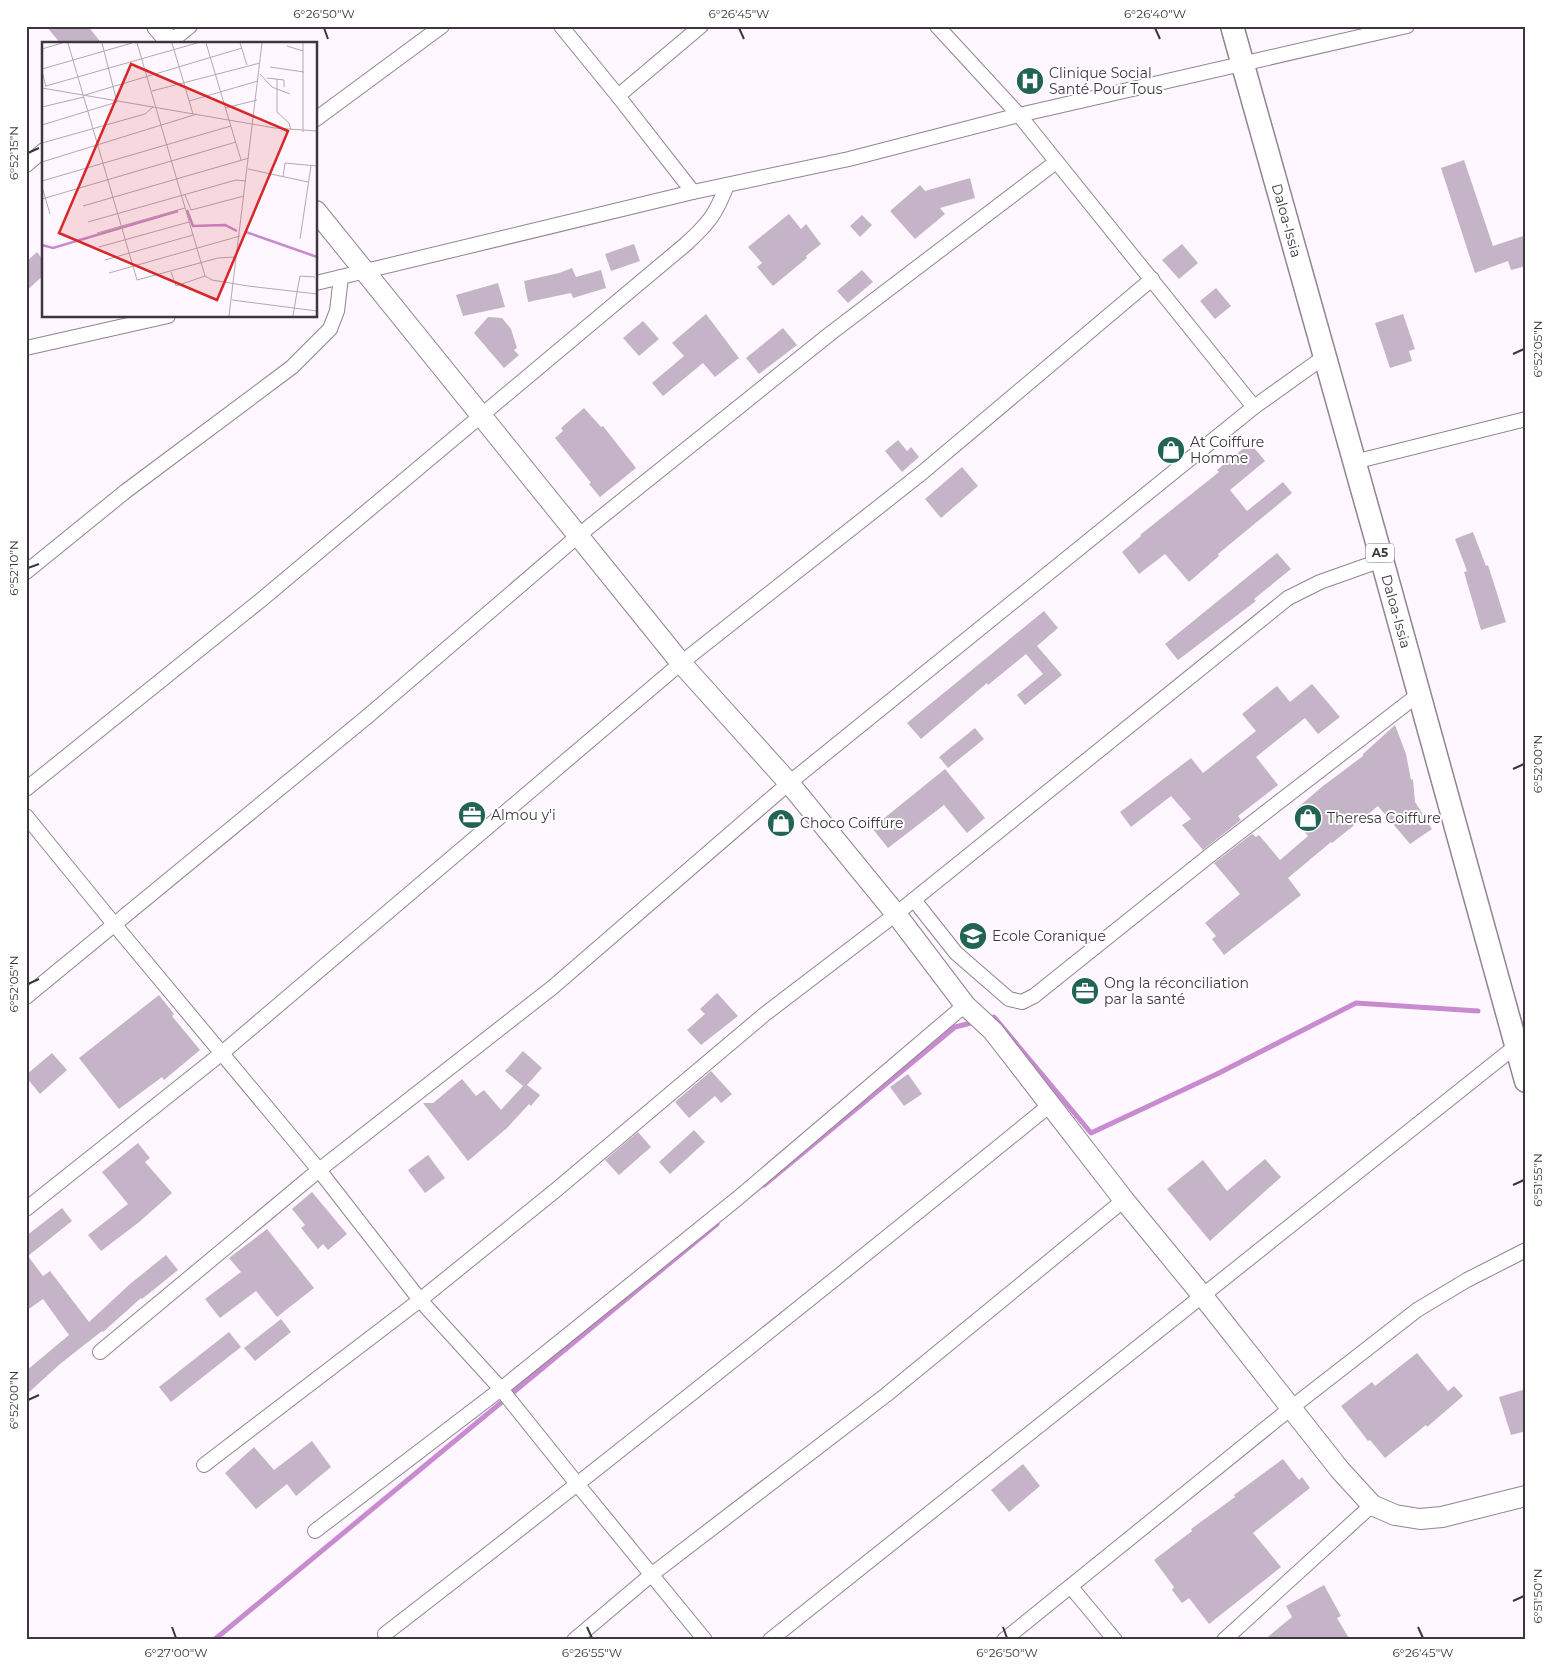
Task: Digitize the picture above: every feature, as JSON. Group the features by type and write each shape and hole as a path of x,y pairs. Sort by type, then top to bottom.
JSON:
{"main road":[{"name":"Daloa-Issia","path":"1232,26 1526,1081"}],"street":[{"path":"157,26 169,42"},
{"path":"171,42 190,26"},
{"path":"318,118 442,26"},
{"path":"560,26 694,192"},
{"path":"618,96 700,26"},
{"path":"318,283 694,192 849,159 1019,115 1407,26"},
{"path":"942,28 1019,115 1254,407"},
{"path":"26,164 42,152"},
{"path":"26,997 368,716 579,535 831,333 1056,162"},
{"path":"26,788 261,600 704,227 717,210 727,185"},
{"path":"318,213 681,663 789,783 896,914 969,1009 991,1029 1124,1200 1202,1295 1340,1470 1372,1504 1395,1515 1420,1519 1442,1517 1526,1496"},
{"path":"26,572 126,491 292,367 330,330 337,311 341,277"},
{"path":"26,1209 222,1053 681,663 923,472 1152,279"},
{"path":"26,348 159,318"},
{"path":"100,1352 319,1170 553,987 789,783 1254,407 1324,357"},
{"path":"1354,462 1526,419"},
{"path":"204,1465 420,1300 556,1190 765,1014 914,900 1288,598 1320,582 1382,560"},
{"path":"914,900 956,954 1010,999 1022,1002 1034,996 1210,856 1419,694"},
{"path":"26,816 319,1170 420,1300 501,1389 705,1640"},
{"path":"315,1531 501,1389 969,1009"},
{"path":"770,1640 1516,1046"},
{"path":"385,1634 578,1485 816,1296 1050,1105"},
{"path":"574,1640 651,1575 886,1395 1124,1200"},
{"path":"1004,1640 1417,1310 1475,1276 1526,1250"},
{"path":"1224,1640 1372,1504"},
{"path":"1071,1587 1115,1640"}],"building":[{"path":"46,26 88,26 100,42 59,42"},
{"path":"1464,160 1493,246 1526,235 1526,266 1511,270 1508,261 1475,273 1441,168"},
{"path":"970,178 975,198 940,208 945,214 915,239 890,211 920,185 925,191"},
{"path":"789,214 801,229 806,224 821,244 773,286 757,267 762,263 748,247"},
{"path":"862,215 872,225 860,237 850,226"},
{"path":"634,244 640,261 611,271 605,254"},
{"path":"1182,244 1198,263 1179,279 1162,260"},
{"path":"37,252 42,258 42,277 26,291 26,262"},
{"path":"572,268 576,277 601,270 606,288 573,298 571,293 528,302 524,281"},
{"path":"862,270 873,282 848,303 837,291"},
{"path":"498,283 505,307 463,316 456,295"},
{"path":"1216,288 1231,306 1215,319 1200,301"},
{"path":"706,314 739,358 715,377 703,363 663,396 652,383 684,356 672,343"},
{"path":"1403,314 1415,349 1409,351 1412,361 1390,368 1375,323"},
{"path":"488,317 502,318 511,329 517,348 514,350 519,355 504,368 474,333"},
{"path":"643,321 659,339 639,356 623,338"},
{"path":"783,328 797,345 759,374 746,358"},
{"path":"584,408 601,427 603,426 636,468 600,497 555,438 563,431 561,428"},
{"path":"898,440 907,451 911,447 919,457 902,472 885,451"},
{"path":"1250,443 1265,461 1230,490 1247,511 1283,482 1292,493 1218,554 1219,556 1189,582 1165,554 1139,574 1122,552 1140,535 1219,472 1217,470"},
{"path":"962,467 978,486 941,518 925,499"},
{"path":"1473,532 1486,566 1488,565 1506,622 1481,630 1464,572 1467,571 1455,539"},
{"path":"1277,553 1291,569 1254,599 1256,601 1178,660 1165,644"},
{"path":"1044,611 1058,628 1037,646 1062,675 1025,705 1017,695 1043,674 1026,654 988,685 987,683 921,739 907,723"},
{"path":"1312,684 1340,717 1318,734 1305,718 1256,757 1278,785 1238,816 1241,820 1203,850 1182,825 1191,819 1171,796 1131,827 1120,812 1191,758 1203,773 1256,731 1242,714 1277,686 1290,702"},
{"path":"1395,725 1406,754 1411,780 1413,779 1415,802 1432,829 1410,844 1378,806 1288,878 1301,895 1224,955 1212,939 1216,936 1205,923 1240,894 1214,863 1252,834 1256,837 1259,835 1280,860 1308,836 1299,825 1305,820 1296,809 1363,756"},
{"path":"975,728 984,739 948,768 939,757"},
{"path":"945,769 985,818 967,833 944,805 888,848 872,828"},
{"path":"717,993 738,1016 701,1045 687,1030 705,1014 700,1009"},
{"path":"159,995 174,1014 172,1016 200,1050 164,1080 162,1077 119,1109 79,1058"},
{"path":"523,1051 542,1068 527,1085 540,1095 507,1128 468,1161 423,1103 433,1103 462,1079 476,1096 484,1090 501,1110 523,1086 505,1071"},
{"path":"52,1053 67,1070 40,1094 26,1075"},
{"path":"711,1071 732,1094 721,1103 715,1096 689,1118 675,1102"},
{"path":"908,1074 922,1094 904,1106 890,1087"},
{"path":"694,1130 705,1142 670,1174 659,1162"},
{"path":"638,1132 651,1147 619,1175 605,1160"},
{"path":"138,1143 150,1158 145,1162 172,1193 138,1223 101,1251 88,1235 128,1204 102,1172"},
{"path":"428,1155 445,1178 425,1193 408,1170"},
{"path":"1265,1159 1281,1177 1210,1241 1167,1189 1203,1160 1227,1191"},
{"path":"312,1192 347,1234 328,1250 323,1244 318,1249 301,1228 305,1225 292,1209"},
{"path":"62,1208 72,1221 28,1256 43,1276 50,1271 89,1322 130,1284 166,1255 178,1270 141,1298 103,1332 60,1364 26,1395 26,1371 69,1335 43,1299 26,1311 26,1236"},
{"path":"267,1229 314,1288 277,1317 256,1291 220,1318 205,1299 241,1272 229,1258"},
{"path":"281,1319 291,1332 255,1361 244,1348"},
{"path":"229,1332 241,1347 171,1402 159,1387"},
{"path":"1417,1353 1448,1391 1454,1386 1463,1396 1427,1427 1426,1425 1385,1458 1370,1440 1368,1441 1341,1406 1372,1382 1375,1386"},
{"path":"1526,1389 1526,1431 1511,1435 1499,1397"},
{"path":"312,1441 331,1467 296,1496 287,1484 256,1509 225,1473 254,1447 274,1470"},
{"path":"1283,1459 1299,1480 1302,1477 1310,1488 1253,1533 1281,1567 1209,1624 1189,1598 1182,1603 1172,1590 1174,1587 1154,1560 1192,1531 1191,1529 1235,1497 1234,1495"},
{"path":"1023,1464 1040,1486 1009,1512 991,1490"},
{"path":"1324,1585 1341,1616 1337,1618 1350,1640 1264,1640 1292,1617 1286,1606"}],"waterway":[{"path":"988,1019 994,1017 1091,1133 1217,1074 1356,1003 1478,1011"},
{"path":"764,1185 955,1027 975,1022"},
{"path":"214,1640 717,1224"}],"place":[{"name":"Clinique Social Santé Pour Tous","path":"1030,81"},
{"name":"At Coiffure Homme","path":"1171,450"},
{"name":"Almou y'i","path":"472,815"},
{"name":"Theresa Coiffure","path":"1308,818"},
{"name":"Choco Coiffure","path":"781,823"},
{"name":"Ecole Coranique","path":"973,936"},
{"name":"Ong la réconciliation par la santé","path":"1085,991"}]}
